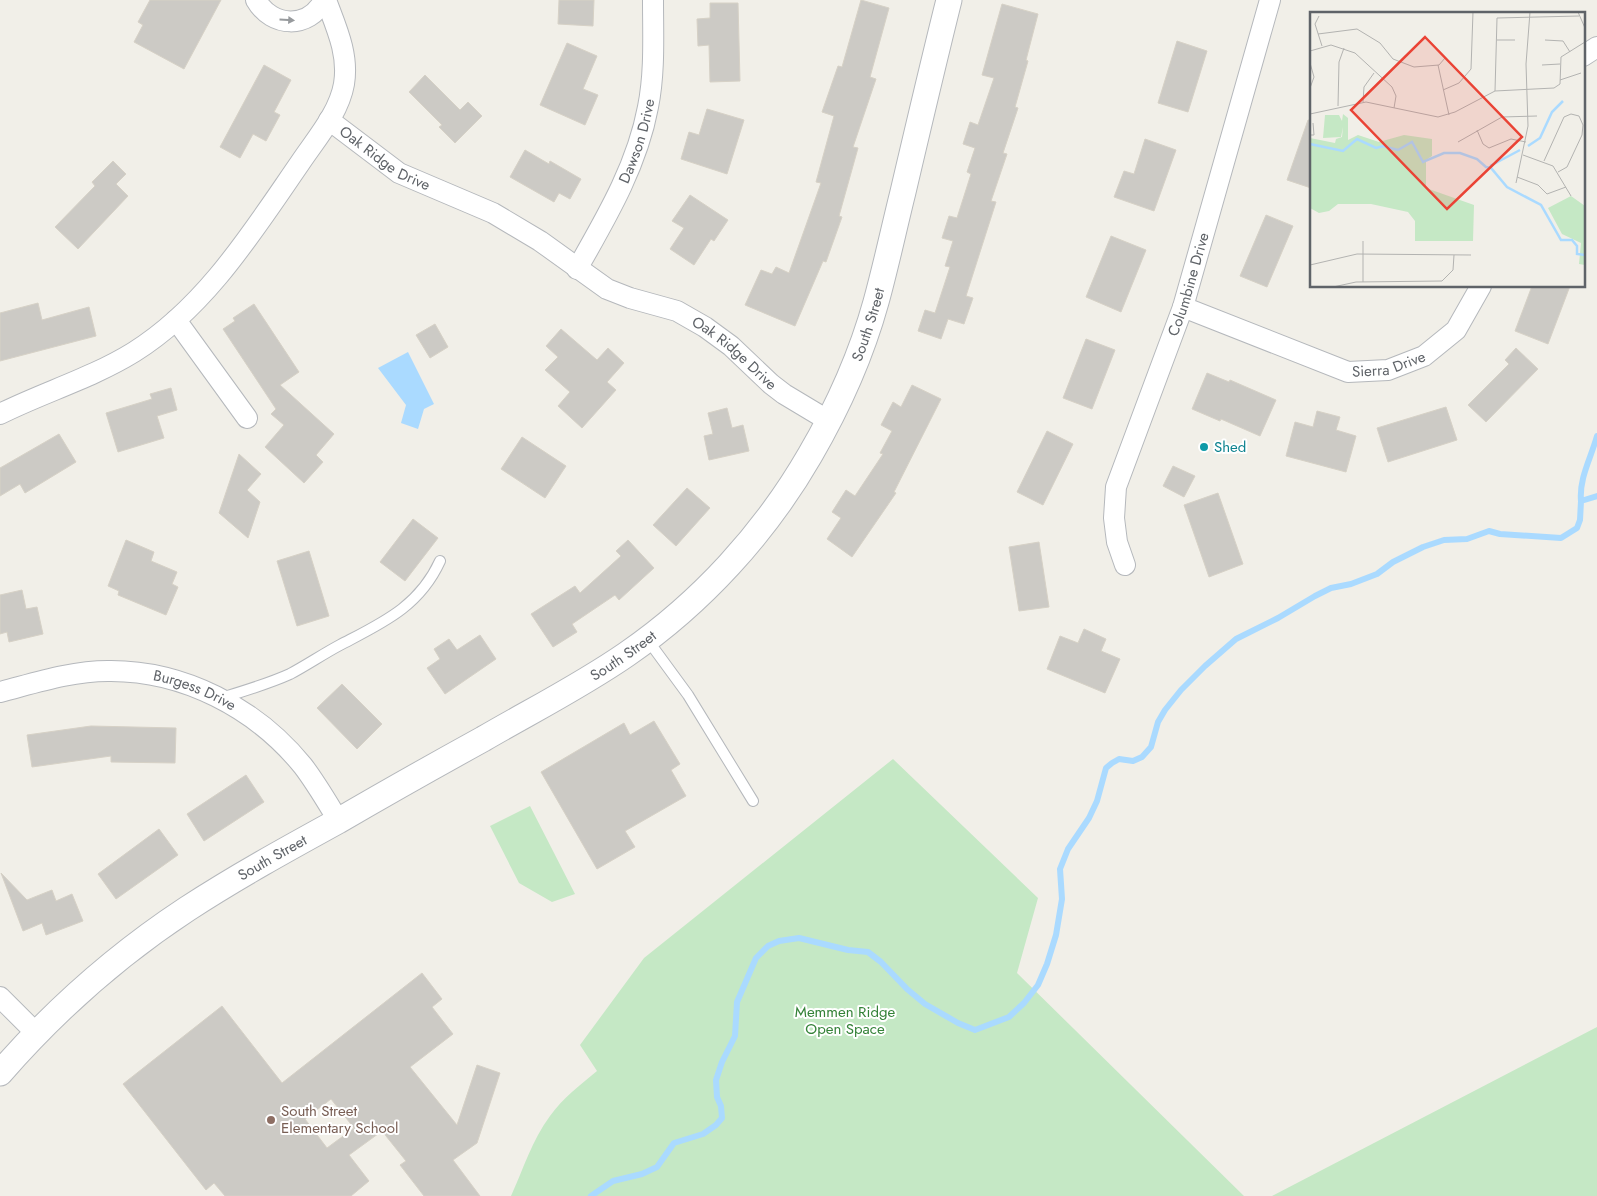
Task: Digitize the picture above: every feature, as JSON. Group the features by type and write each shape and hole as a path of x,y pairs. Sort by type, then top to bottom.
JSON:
{"street":[{"path":"256,0 266,14 285,22 298,20 310,15 325,0"},
{"path":"325,0 342,44 344,60 344,86 329,120"},
{"name":"Dawson Drive","path":"577,269 623,185 643,128 651,83 653,0"},
{"name":"South Street","path":"0,1074 36,1033 94,979 155,930 223,886 586,680 626,655 681,611 716,578 759,531 789,489 829,420 848,380 876,303 949,0"},
{"name":"Columbine Drive","path":"1125,565 1117,542 1114,518 1116,487 1183,308 1270,0"},
{"path":"1584,55 1597,48"},
{"name":"Oak Ridge Drive","path":"0,414 36,396 115,362 157,336 176,320 212,282 245,241 329,120 399,173 493,213 540,241 596,282 619,294 677,311 705,327 731,346 777,389 829,420"},
{"name":"Sierra Drive","path":"1183,308 1348,372 1388,370 1424,356 1456,330 1480,288"},
{"path":"176,320 247,418"},
{"name":"Burgess Drive","path":"0,692 65,675 107,671 145,674 173,680 221,698 247,714 284,745 320,789 338,820"},
{"path":"0,997 36,1033"}],"lane":[{"path":"221,698 289,674 385,622 402,610 419,594 434,575 440,561"},
{"path":"647,639 688,695 752,801"}],"green space":[{"name":"Memmen Ridge Open Space","path":"893,759 1038,898 1017,973 1244,1196 511,1196 533,1145 550,1116 566,1098 597,1071 580,1045 644,958"},
{"path":"530,806 575,894 552,902 519,883 490,826"},
{"path":"1597,1027 1597,1196 1272,1196"}],"water":[{"path":"408,352 434,404 424,409 418,429 401,423 406,405 378,368"}],"building":[{"path":"150,0 221,0 184,69 134,42 143,25 138,22"},
{"path":"559,0 594,0 593,26 558,24"},
{"path":"861,0 889,8 870,77 876,79 853,147 858,148 839,216 842,217 826,262 823,261 795,326 745,305 761,270 772,274 776,267 789,273 821,183 816,182 834,116 822,112 838,66 842,67"},
{"path":"710,3 738,3 740,81 710,82 709,45 698,46 697,19 710,18"},
{"path":"1002,4 1038,14 1026,60 1028,61 1015,107 1018,108 1003,153 1007,154 991,201 996,202 966,296 973,298 964,324 948,319 941,339 918,331 925,310 935,313 950,267 945,266 953,241 942,238 949,216 957,218 971,174 967,172 975,148 963,144 970,122 978,125 994,78 982,75"},
{"path":"1177,41 1207,51 1188,112 1158,103"},
{"path":"567,43 597,56 583,89 598,95 585,125 540,105"},
{"path":"264,65 291,80 274,112 280,115 266,141 253,134 240,158 220,147"},
{"path":"425,75 460,110 468,102 482,116 455,143 439,127 442,125 409,92"},
{"path":"707,109 744,120 727,174 681,159 689,132 699,135"},
{"path":"1308,120 1310,120 1310,188 1287,180"},
{"path":"1145,139 1176,150 1154,211 1114,197 1124,171 1134,174"},
{"path":"525,150 549,164 550,161 581,179 570,199 559,193 554,202 510,177"},
{"path":"113,161 126,174 116,184 128,196 78,249 55,227 95,186 92,182"},
{"path":"690,195 728,220 714,241 711,239 694,265 670,249 684,228 672,221"},
{"path":"1266,215 1293,226 1267,287 1240,276"},
{"path":"1111,236 1146,250 1121,312 1086,297"},
{"path":"1531,288 1569,288 1548,344 1515,331"},
{"path":"38,303 42,320 89,307 96,336 0,361 0,313"},
{"path":"254,304 299,372 280,385 334,434 316,455 323,462 304,483 265,447 284,425 271,414 276,409 223,329 235,321 233,318"},
{"path":"435,324 448,347 430,358 416,335"},
{"path":"561,329 597,360 608,348 624,363 607,382 616,390 582,428 558,406 570,392 545,370 558,357 546,346"},
{"path":"1086,339 1115,350 1092,409 1063,398"},
{"path":"1516,348 1538,369 1486,422 1468,405 1509,364 1505,360"},
{"path":"1207,373 1229,382 1230,380 1276,400 1260,436 1192,409"},
{"path":"912,385 941,399 894,492 896,493 852,557 827,539 841,518 832,512 846,490 855,496 883,454 880,453 892,431 881,425 893,402 901,407"},
{"path":"171,388 177,410 157,416 164,438 118,452 106,413 152,399 150,394"},
{"path":"1446,407 1457,440 1388,462 1377,428"},
{"path":"727,408 732,428 743,425 749,451 709,460 704,436 713,434 708,413"},
{"path":"1317,411 1340,417 1336,430 1356,436 1346,472 1286,456 1295,422 1313,427"},
{"path":"1047,431 1073,444 1043,505 1017,492"},
{"path":"59,434 76,462 25,493 20,484 0,496 0,468"},
{"path":"522,437 566,466 545,498 501,469"},
{"path":"239,454 261,474 247,490 260,502 248,538 219,513"},
{"path":"1173,466 1195,476 1184,497 1163,486"},
{"path":"687,488 710,508 676,546 653,525"},
{"path":"1218,493 1243,564 1209,577 1184,505"},
{"path":"413,519 438,538 405,581 380,562"},
{"path":"126,540 154,552 151,561 177,572 172,584 178,587 166,615 118,595 119,591 108,586"},
{"path":"628,540 654,568 619,600 615,595 572,624 577,632 553,647 531,614 575,586 580,593 621,556 616,551"},
{"path":"1039,542 1049,607 1019,611 1009,547"},
{"path":"309,551 329,616 297,626 277,561"},
{"path":"22,590 26,609 37,607 43,634 9,642 7,632 0,634 0,595"},
{"path":"1084,629 1106,639 1101,651 1120,659 1105,693 1047,669 1060,636 1078,643"},
{"path":"480,635 496,659 445,694 427,668 440,659 434,649 449,639 457,650"},
{"path":"342,684 382,724 357,749 317,708"},
{"path":"654,721 680,764 671,770 686,796 625,831 635,847 597,869 541,772 624,723 630,735"},
{"path":"91,726 176,728 175,763 111,762 111,756 32,767 27,735"},
{"path":"246,775 264,802 204,841 187,814"},
{"path":"159,829 178,855 116,899 98,874"},
{"path":"1,873 27,900 52,890 56,901 72,894 83,921 46,935 42,923 23,931"},
{"path":"422,973 442,999 432,1007 453,1034 410,1067 457,1125 477,1065 500,1073 477,1143 453,1160 480,1196 424,1196 400,1165 406,1161 382,1131 349,1155 369,1181 351,1196 225,1196 214,1183 206,1190 123,1084 222,1006 282,1083","holes":["331,1099 354,1128 327,1148 305,1119"]}],"waterway":[{"path":"1581,501 1582,484 1597,436"},
{"path":"591,1196 613,1181 642,1174 657,1167 674,1143 703,1134 722,1118 721,1106 717,1097 716,1080 722,1062 735,1036 737,1002 756,958 768,946 779,941 799,938 848,950 868,952 925,1004 958,1023 975,1030 1009,1017 1024,1003 1038,985 1047,964 1056,935 1062,899 1060,869 1068,849 1089,818 1097,801 1106,768 1119,759 1133,761 1142,757 1151,747 1158,722 1165,710 1181,690 1205,666 1236,639 1331,588 1351,584 1377,574 1393,562 1423,547 1444,540 1467,539 1489,531 1500,534 1561,538 1577,528 1580,520 1581,501 1597,496"}],"place":[{"name":"Shed","path":"1204,447"},
{"name":"South Street Elementary School","path":"271,1120"}]}
